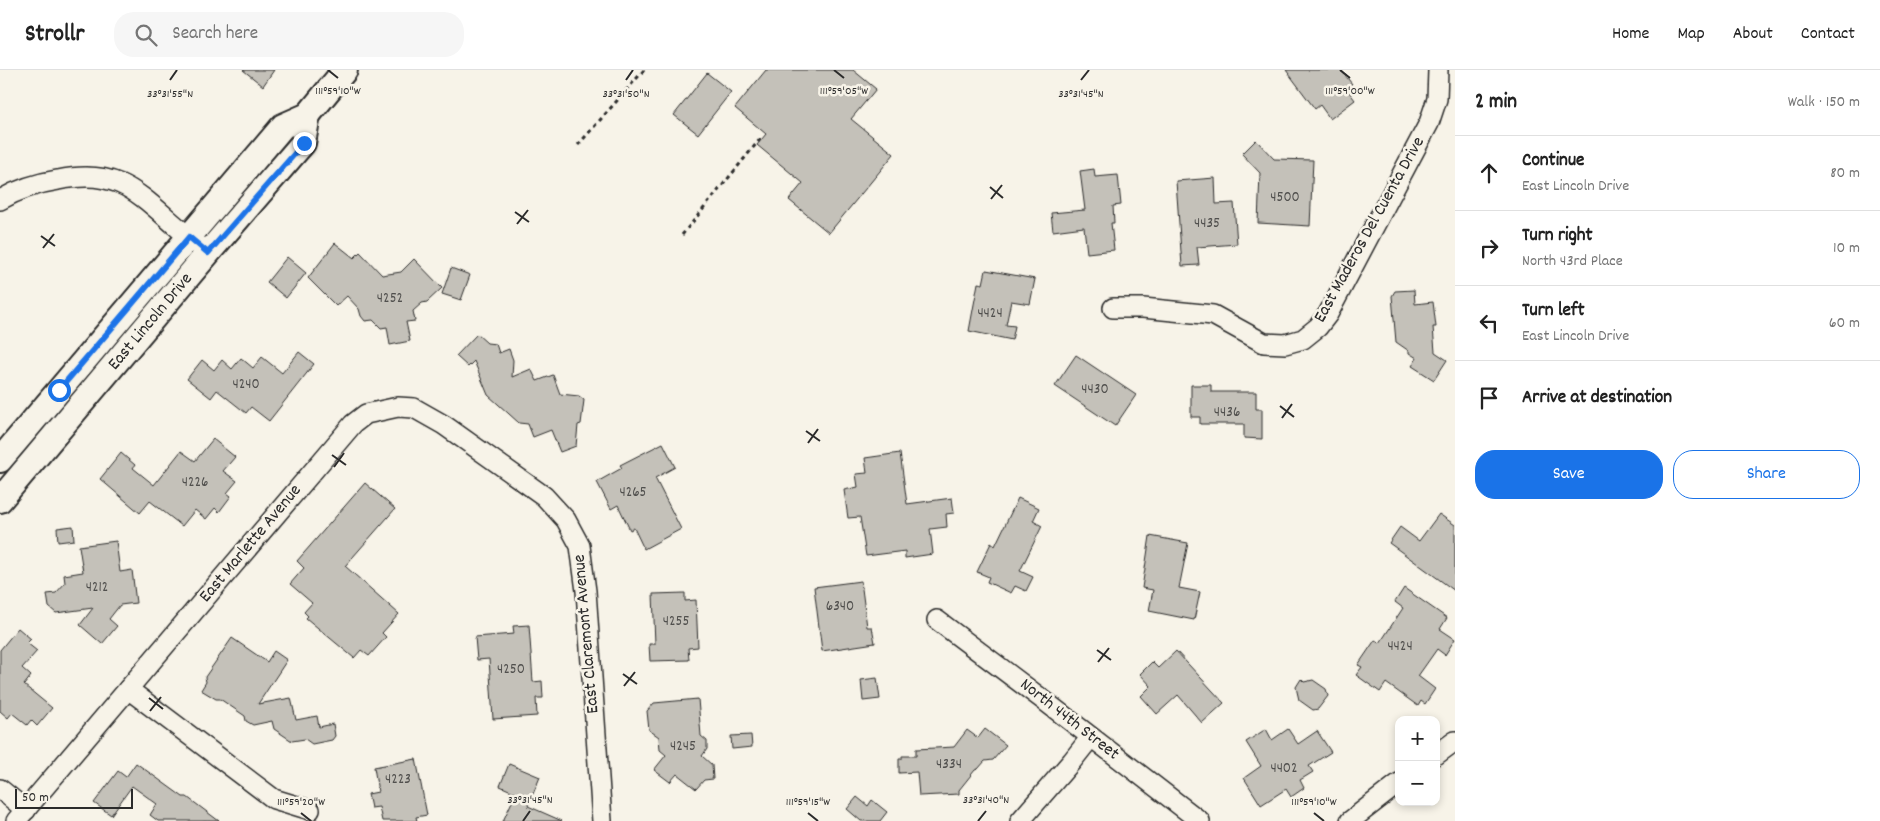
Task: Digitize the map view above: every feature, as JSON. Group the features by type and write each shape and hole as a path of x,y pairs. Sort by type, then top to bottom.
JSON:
{"main road":[{"name":"East Lincoln Drive","path":"0,460 283,126 308,115 345,70"},
{"name":"East Lincoln Drive","path":"0,500 208,253 304,143 308,115"}],"street":[{"name":"East Maderos Del Cuenta Drive","path":"1114,308 1143,308 1213,315 1264,343 1285,344 1303,339 1318,327 1328,314 1429,122 1437,99 1438,70"},
{"path":"0,200 40,183 70,177 93,177 112,180 133,189 208,253"},
{"name":"East Claremont Avenue","path":"383,410 398,407 414,408 444,425 544,496 566,520 580,546 586,591 602,821"},
{"name":"East Marlette Avenue","path":"21,815 353,424 366,414 383,410"},
{"name":"North 44th Street","path":"937,620 1200,821"},
{"path":"128,690 274,799 310,810"},
{"path":"1020,821 1072,761 1090,737"},
{"path":"1440,752 1455,741"},
{"path":"1350,821 1395,786"},
{"path":"0,789 21,815"}],"path":[{"path":"578,146 644,70"},
{"path":"682,235 761,138"}],"building":[{"path":"243,70 274,70 263,86"},
{"path":"766,70 853,70 876,89 851,119 894,154 829,233 789,200 803,183 757,145 766,134 735,108"},
{"path":"1286,70 1341,70 1352,84 1346,88 1355,100 1330,119 1320,105 1315,109"},
{"path":"707,73 731,92 698,134 674,115"},
{"path":"1256,140 1274,159 1313,160 1310,226 1258,223 1260,173 1242,154"},
{"path":"1094,169 1095,177 1118,175 1121,205 1113,206 1114,223 1111,223 1114,250 1087,253 1084,227 1053,231 1051,213 1085,210 1080,171"},
{"path":"1215,178 1216,204 1234,203 1237,244 1197,247 1199,265 1182,266 1176,181"},
{"path":"335,243 354,258 360,252 382,275 401,272 414,259 442,288 427,302 422,303 413,311 415,321 406,322 410,341 390,345 387,327 381,328 373,320 365,321 359,309 347,296 336,306 308,278"},
{"path":"287,257 306,273 286,298 267,282"},
{"path":"451,268 470,275 461,300 442,294"},
{"path":"986,270 1035,279 1030,304 1011,301 1006,325 1015,326 1012,340 969,331 978,283 983,284"},
{"path":"1414,290 1415,304 1433,302 1436,327 1433,327 1435,352 1447,360 1434,380 1412,366 1417,358 1396,342 1392,296 1395,291"},
{"path":"477,334 487,343 496,344 499,353 509,349 513,360 512,377 531,369 537,381 553,375 560,394 579,396 584,400 581,424 578,425 576,446 560,452 551,430 533,437 528,424 519,423 488,395 474,361 468,367 456,356"},
{"path":"299,352 314,364 269,421 251,407 246,413 217,390 211,398 187,379 202,360 214,370 222,360 232,369 241,358 253,368 262,357 282,373"},
{"path":"1076,355 1136,395 1115,426 1055,386"},
{"path":"1191,385 1211,385 1211,392 1256,392 1256,409 1262,409 1262,439 1244,438 1244,424 1200,424 1200,417 1191,417"},
{"path":"213,439 235,457 223,471 237,481 227,493 231,496 219,512 215,508 206,519 195,510 182,526 150,501 140,513 100,479 121,453 135,465 133,468 154,485 181,451 195,461"},
{"path":"663,443 675,467 655,478 681,529 644,549 634,528 630,530 618,505 611,509 597,482 622,468 620,465"},
{"path":"900,453 907,504 952,498 954,513 946,514 947,527 930,529 933,554 905,558 905,551 866,556 860,517 848,518 844,490 858,487 856,474 867,473 865,458"},
{"path":"365,483 395,509 345,566 399,614 382,633 386,637 369,656 361,650 354,658 306,618 308,616 304,612 312,603 290,584 304,568 297,561"},
{"path":"1018,498 1039,508 1033,521 1042,526 1020,571 1033,577 1026,591 1015,586 1011,593 987,582 989,577 977,572 991,543 995,546"},
{"path":"1439,514 1455,525 1455,591 1389,543 1400,527 1419,541"},
{"path":"73,526 74,540 58,542 57,528"},
{"path":"1150,536 1188,543 1179,588 1200,592 1194,620 1149,611 1153,590 1142,588"},
{"path":"116,541 120,572 132,570 136,603 120,605 109,619 117,626 102,644 80,625 93,608 56,613 49,607 47,594 56,593 65,583 64,575 83,572 79,546"},
{"path":"861,581 867,627 872,627 875,643 822,651 814,587"},
{"path":"1404,588 1447,618 1440,629 1455,639 1445,655 1437,649 1418,676 1435,689 1425,704 1421,701 1418,706 1386,683 1380,692 1356,675 1362,667 1358,665 1375,640 1380,643 1403,608 1395,602"},
{"path":"685,593 685,601 696,600 698,647 688,648 689,660 650,661 649,644 655,644 653,594"},
{"path":"529,625 533,682 542,681 543,698 536,698 537,716 493,719 489,659 477,660 475,637 514,634 513,626"},
{"path":"18,628 31,639 27,643 37,651 22,668 31,676 24,685 52,708 37,726 31,720 27,725 12,713 8,718 0,711 0,650"},
{"path":"232,638 267,662 274,651 287,660 258,704 291,698 296,720 317,716 319,727 333,724 335,736 332,740 312,744 305,739 292,741 274,729 272,721 253,725 246,721 245,716 220,699 216,699 201,690 206,682 205,677"},
{"path":"1176,651 1224,703 1202,723 1178,695 1157,714 1141,696 1151,686 1140,674 1152,662 1158,668"},
{"path":"877,678 880,699 863,701 861,680"},
{"path":"1301,679 1304,682 1313,680 1326,689 1328,696 1318,709 1313,710 1299,700 1296,687"},
{"path":"698,699 701,736 707,741 707,749 702,756 712,765 713,779 704,780 696,789 677,774 670,782 654,770 666,755 660,750 659,737 649,730 647,711 654,703"},
{"path":"985,729 1006,745 993,760 985,761 975,770 959,790 959,794 919,796 917,772 899,773 899,759 902,759 902,756 916,756 916,749 954,747 967,730 978,738"},
{"path":"1266,729 1272,740 1288,729 1298,744 1317,731 1331,752 1309,766 1313,772 1300,780 1304,788 1291,797 1286,789 1261,805 1244,778 1261,766 1246,742"},
{"path":"751,735 752,747 732,749 731,736"},
{"path":"416,759 427,815 416,817 417,821 382,821 379,807 371,808 368,794 378,792 374,767"},
{"path":"136,763 219,821 158,821 150,815 157,804 132,786 111,815 94,803 118,771 126,777"},
{"path":"509,764 540,777 528,806 562,821 503,821 516,793 500,786"},
{"path":"857,797 868,806 872,800 887,812 880,821 861,821 847,809"}],"route":[{"path":"59,390 189,237 208,253 304,143"}]}
